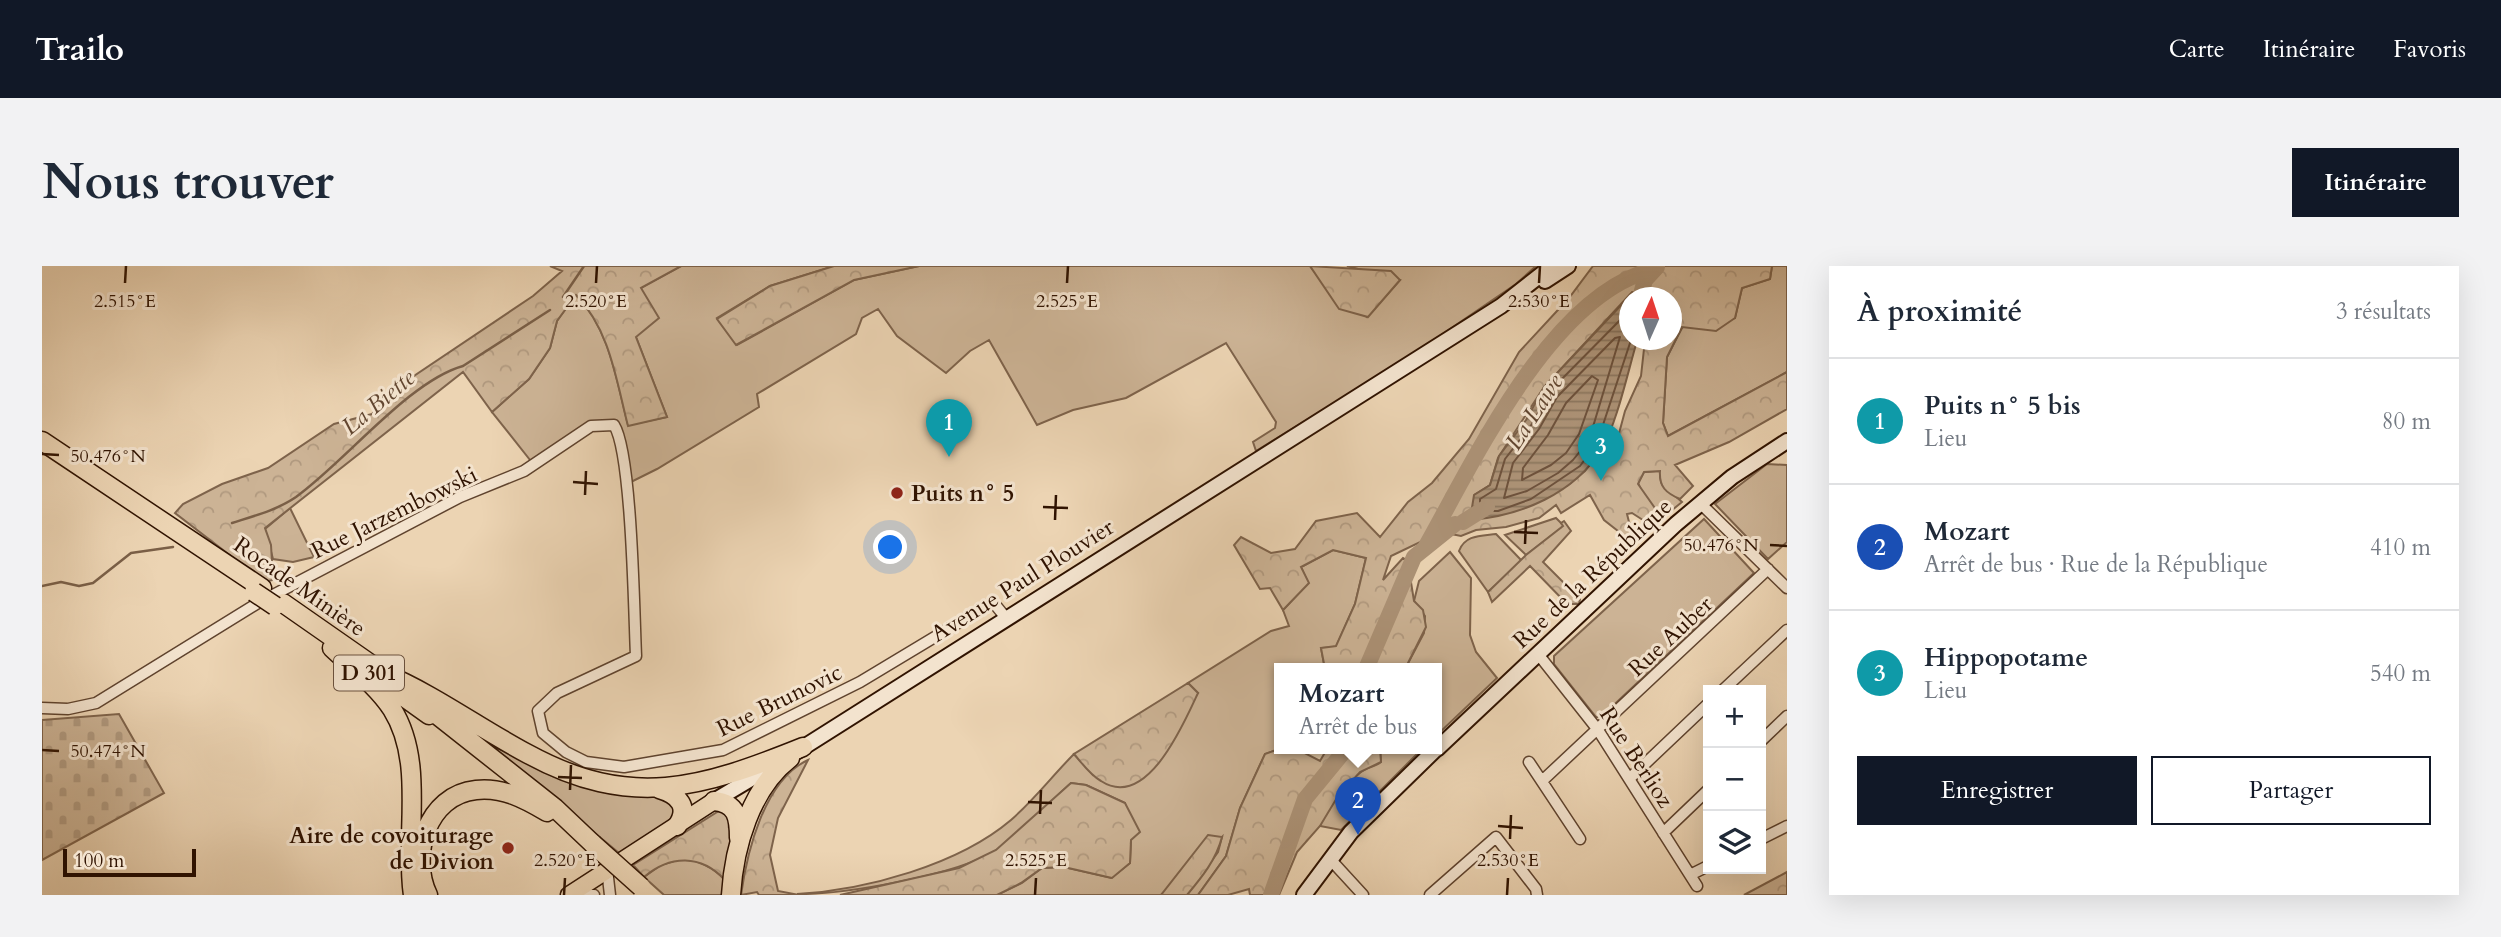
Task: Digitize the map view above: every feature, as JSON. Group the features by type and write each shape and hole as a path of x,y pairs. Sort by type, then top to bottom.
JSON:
{"highway":[{"name":"Rocade Minière","path":"42,442 136,507 157,526 258,590 324,640 464,737"},
{"name":"Rocade Minière","path":"279,605 383,673 555,808 645,891"},
{"path":"324,640 381,695 393,710 400,727 408,758 412,797 409,853 413,895"},
{"path":"383,673 418,688 558,769 610,785 656,789 672,794 683,805 684,811 677,826"},
{"path":"656,789 719,780 803,747"},
{"path":"731,895 739,848 758,794 768,777 803,747"},
{"path":"428,895 420,873 424,835 440,810 468,791 492,790 518,796 593,844"},
{"path":"714,801 728,804 737,815 739,848"}],"main road":[{"name":"Avenue Paul Plouvier","path":"569,895 1501,306 1552,266"},
{"name":"Avenue Paul Plouvier","path":"1501,306 1514,301 1568,266"},
{"name":"Rue de la République","path":"1442,744 1700,503 1787,440"},
{"name":"Rue de la République","path":"1304,895 1368,813 1432,754"}],"street":[{"name":"Rue Brunovic","path":"614,425 620,435 627,497 636,656 557,693 538,711 543,733 566,752 586,762 624,767 723,750 860,682 993,602 1006,618"},
{"name":"Rue Jarzembowski","path":"42,708 68,709 96,703 149,667 276,593 460,497 524,471 591,426 614,425"},
{"path":"1700,503 1787,589"},
{"name":"Rue Auber","path":"1542,781 1768,569"},
{"path":"1728,685 1787,630"},
{"name":"Rue Berlioz","path":"1538,654 1598,730 1697,886"},
{"path":"1629,779 1703,709"},
{"path":"1766,736 1787,716"},
{"path":"1529,762 1580,839"},
{"path":"1663,832 1703,795"},
{"path":"1766,836 1787,826"},
{"path":"1430,895 1496,837 1537,892"},
{"path":"1330,859 1363,895"},
{"path":"1690,875 1703,868"},
{"path":"607,869 610,895"},
{"path":"574,895 594,895"}],"green space":[{"path":"550,266 681,266 641,288 659,318 636,337 667,417 628,426 604,339 588,309 576,295 557,321 550,348 529,379 492,412 463,372 265,528 271,545 273,580 258,583 249,570 175,513 183,504 222,484 268,468 334,424 372,414 396,388 533,296 562,271"},
{"path":"681,266 834,266 770,286 717,318 737,345 854,280 919,266 1310,266 1320,279 1367,317 1400,280 1347,266 1536,266 1516,284 1406,359 1256,451 1253,442 1275,428 1276,422 1226,343 1126,398 1073,410 1037,425 989,340 970,351 946,373 897,336 878,309 862,318 856,334 757,394 759,407 631,482 620,435 603,424 534,465 492,412 529,379 550,348 557,321 576,294 588,308 604,339 628,425 667,417 636,337 640,288"},
{"path":"834,266 919,266 854,280 736,345 717,319 770,286"},
{"path":"1310,266 1391,271 1400,280 1368,317 1339,309"},
{"path":"1593,266 1772,266 1770,279 1742,288 1735,318 1716,331 1682,327 1682,287 1619,287 1619,306 1544,387 1498,458 1490,485 1474,495 1567,486 1585,471 1603,447 1614,452 1625,411 1641,376 1644,350 1670,350 1667,357 1663,423 1668,436 1787,372 1787,409 1729,442 1675,465 1693,486 1680,499 1664,489 1660,471 1644,472 1638,484 1657,511 1655,520 1646,522 1632,513 1627,514 1629,522 1640,534 1632,542 1604,520 1590,495 1561,513 1556,505 1539,518 1506,527 1476,530 1461,536 1441,532 1391,556 1383,580 1403,558 1417,566 1410,576 1414,601 1423,610 1426,627 1408,663 1324,663 1321,648 1336,646 1355,604 1366,558 1333,550 1301,567 1309,583 1283,610 1270,588 1260,589 1234,545 1241,537 1271,553 1295,549 1316,521 1357,513 1380,537 1408,502 1432,483 1469,439 1519,352 1569,298"},
{"path":"1772,266 1787,266 1787,372 1668,436 1663,423 1667,357 1671,350 1682,350 1683,326 1735,318 1742,288 1770,279"},
{"path":"1767,464 1787,465 1787,542 1768,559 1715,504"},
{"path":"1660,471 1663,486 1682,502 1655,524 1646,522 1655,520 1638,483 1644,472"},
{"path":"290,508 314,557 293,562 273,559 265,529"},
{"path":"1556,518 1564,526 1526,555 1505,535"},
{"path":"1704,519 1754,573 1601,717 1596,717 1554,664 1554,656"},
{"path":"1564,521 1571,531 1543,562 1580,599 1579,604 1567,604 1530,566 1492,602 1488,592 1526,555 1563,526 1561,523"},
{"path":"1496,534 1522,561 1488,592 1459,551 1469,539"},
{"path":"1333,550 1366,558 1355,604 1336,647 1321,648 1324,663 1274,663 1274,751 1265,754 1240,808 1226,856 1198,895 1187,895 1218,852 1222,837 1161,895 997,895 1022,883 1042,868 1064,867 1111,878 1130,863 1131,840 1125,803 1086,785 1071,783 1014,837 977,860 898,882 841,891 797,894 824,892 881,881 965,850 1011,820 1074,754 1093,775 1198,693 1188,683 1271,631 1289,626 1283,610 1308,583 1301,567"},
{"path":"1450,552 1471,578 1470,635 1476,652 1497,678 1442,730 1442,663 1408,663 1424,633 1425,616 1414,601 1419,581"},
{"path":"1188,683 1198,693 1183,724 1162,760 1134,784 1118,787 1101,781 1074,754"},
{"path":"119,714 164,793 42,860 42,720"},
{"path":"492,748 517,752 668,796 678,817 619,853"},
{"path":"1274,751 1274,754 1307,754 1320,761 1324,754 1380,754 1381,762 1360,772 1338,796 1320,826 1297,852 1279,895 1250,895 1249,889 1228,895 1198,895 1226,856 1240,808 1265,754"},
{"path":"1380,754 1417,754 1341,830 1320,826 1337,796 1348,783 1363,770 1381,762"},
{"path":"808,760 778,818 770,855 778,891 799,895 759,895 757,892 741,895 753,839 769,800 780,783"},
{"path":"1071,783 1086,785 1125,803 1140,832 1131,840 1130,863 1112,878 1064,867 1042,868 997,895 840,895 959,868 996,850"},
{"path":"722,809 735,820 725,880 706,865 685,860 664,865 644,877 633,865"},
{"path":"1208,835 1222,837 1212,861 1198,882 1187,895 1161,895"},
{"path":"681,859 705,865 720,875 725,880 722,895 664,895 644,877 661,865"},
{"path":"1787,872 1787,895 1744,895"}],"water":[{"path":"1619,307 1619,350 1635,350 1613,425 1591,464 1562,490 1545,500 1508,514 1470,520 1474,495 1490,485 1499,456 1526,420 1544,387"}],"waterway":[{"name":"La Biette","path":"563,297 584,266"},
{"name":"La Lawe","path":"1643,287 1645,280 1657,267"},
{"path":"1426,546 1492,428 1549,346 1581,312 1615,286 1652,270"},
{"name":"La Biette","path":"232,523 289,502 421,388 442,374 463,366 550,310"},
{"name":"La Lawe","path":"1463,522 1487,507"},
{"name":"La Lawe","path":"1369,663 1414,557 1455,524"},
{"name":"La Biette","path":"42,586 61,582 79,586 93,583 131,553 173,547"},
{"name":"La Lawe","path":"1271,895 1305,799 1342,754"}],"place":[{"name":"Puits n° 5 bis","path":"949,457"},
{"name":"Hippopotame","path":"1601,481"},
{"name":"Puits n° 5","path":"897,493"},
{"name":"Mozart","path":"1358,835"},
{"name":"Aire de covoiturage de Divion","path":"508,848"}]}
